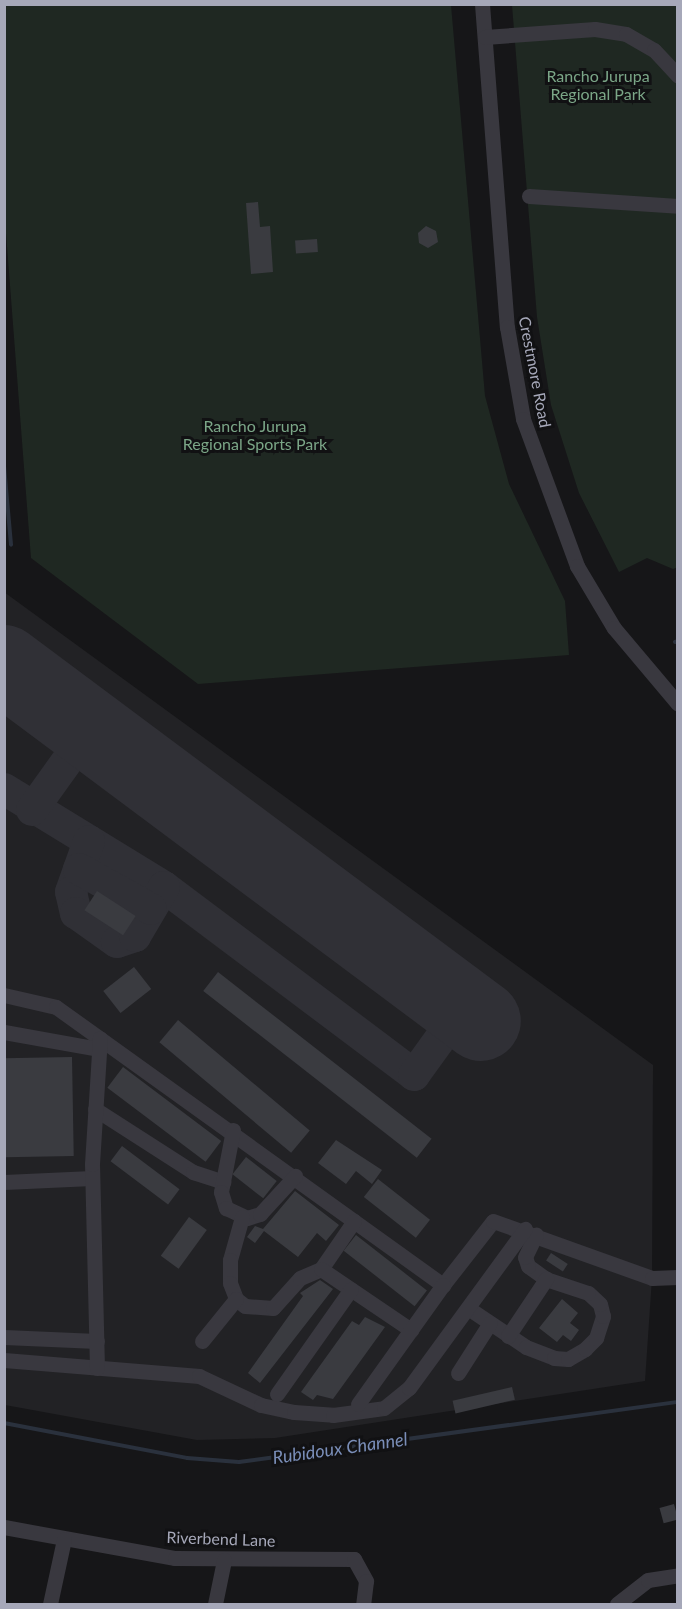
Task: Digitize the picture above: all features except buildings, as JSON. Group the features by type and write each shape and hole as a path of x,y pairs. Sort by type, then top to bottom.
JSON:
{"street":[{"name":"Crestmore Road","path":"482,4 507,327 523,418 577,566 614,628 678,704"},
{"path":"485,37 595,30 626,34 654,50 678,76"},
{"path":"529,196 678,206"},
{"path":"4,995 56,1007 99,1044 233,1130 443,1285"},
{"path":"4,1032 99,1044"},
{"path":"97,1368 92,1178 99,1044"},
{"path":"95,1109 193,1172 224,1182"},
{"path":"233,1130 222,1201 242,1217"},
{"path":"242,1217 271,1206 295,1176"},
{"path":"4,1182 92,1178"},
{"path":"202,1341 236,1299 230,1260 242,1217"},
{"path":"236,1299 259,1311 273,1308 300,1278 321,1269 354,1221"},
{"path":"358,1404 443,1285 493,1221 531,1231 652,1278 678,1277"},
{"path":"468,1308 525,1347 568,1359 596,1338 603,1316 600,1304 562,1281 546,1279 525,1257 531,1231"},
{"path":"4,1360 199,1376 261,1405 294,1412 353,1414 393,1403 531,1231"},
{"path":"321,1269 411,1330"},
{"path":"508,1336 546,1279"},
{"path":"277,1394 351,1289"},
{"path":"458,1373 490,1323"},
{"path":"4,1337 97,1341"},
{"name":"Riverbend Lane","path":"4,1527 176,1558 224,1560 354,1558 366,1581 363,1605"},
{"path":"50,1605 64,1539"},
{"path":"214,1605 224,1560"},
{"path":"617,1605 648,1580 678,1575"}],"shaded area":[{"path":"4,592 653,1065 652,1278 645,1381 275,1438 197,1440 5,1405"}],"green space":[{"name":"Rancho Jurupa Regional Sports Park","path":"4,5 451,5 485,396 509,484 565,601 569,655 198,684 31,558 5,220"},
{"name":"Rancho Jurupa Regional Park","path":"512,5 677,5 678,567 673,569 647,558 619,572 579,493 551,405 537,317"}],"waterway":[{"path":"4,466 11,545"},
{"name":"Rubidoux Channel","path":"4,1423 187,1458 239,1462 678,1402"}],"taxiway":[{"path":"32,810 90,729"},
{"path":"4,789 164,887 414,1075 463,1007"},
{"path":"89,841 71,892 76,913 117,942 135,936 164,887"},
{"path":"79,869 151,909"}],"runway":[{"path":"4,665 481,1021"}]}
